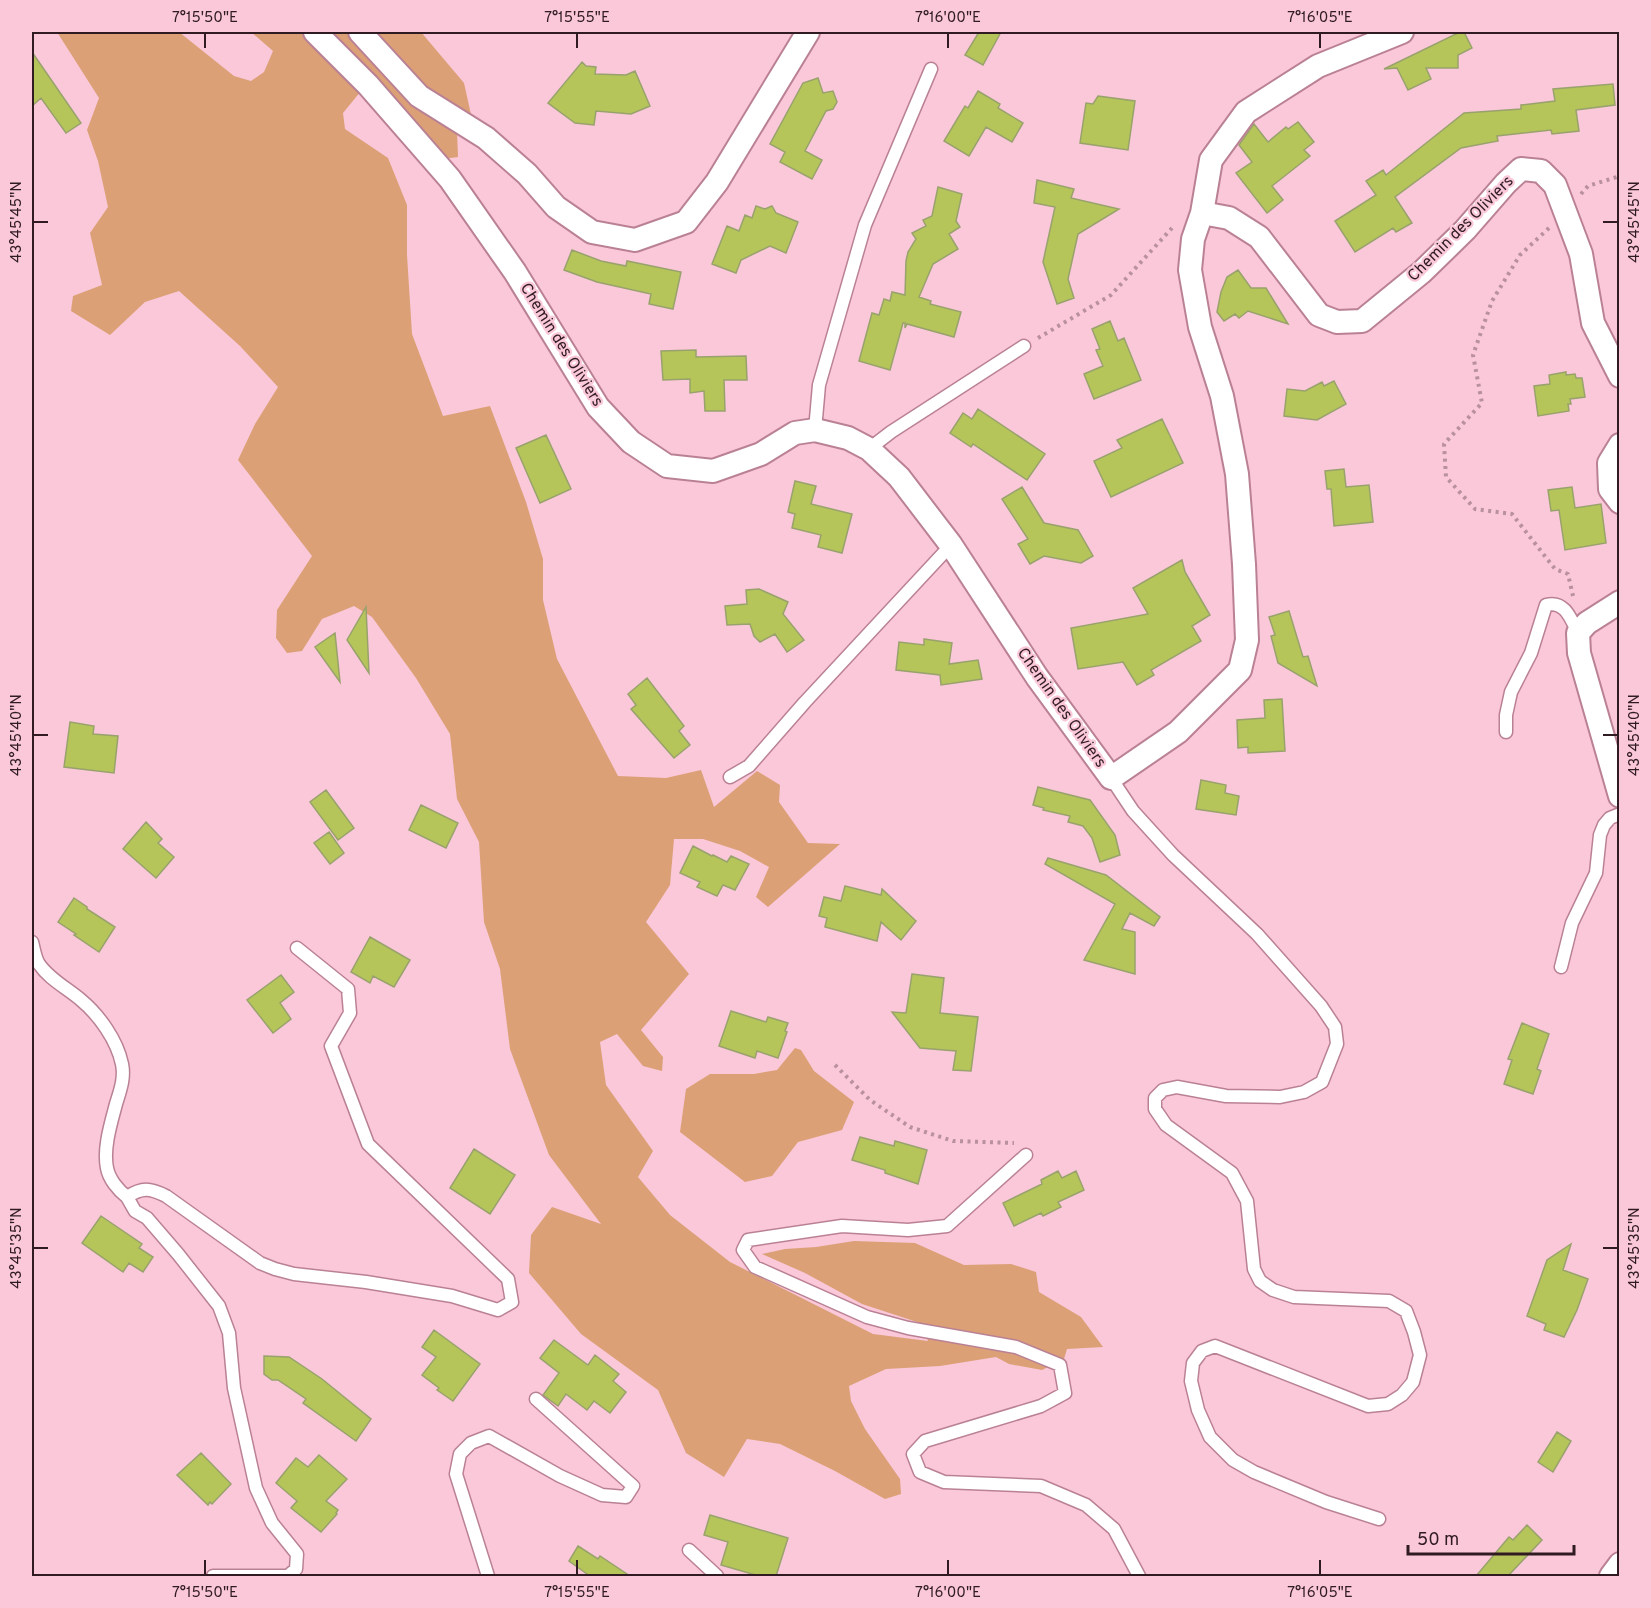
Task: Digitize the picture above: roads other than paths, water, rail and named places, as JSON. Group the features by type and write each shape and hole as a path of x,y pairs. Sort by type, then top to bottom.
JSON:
{"street":[{"name":"Chemin des Oliviers","path":"315,32 368,85 450,179 515,272 598,407 631,442 667,465 713,471 761,454 795,433 815,430 848,438 869,449 899,477 951,545 1037,677 1111,778 1178,732 1240,670 1247,640 1237,474 1222,396 1200,327 1190,270 1193,239 1202,213 1229,218 1259,237 1319,315 1337,322 1362,321 1422,272 1466,230 1521,169 1541,171 1555,185 1581,254 1593,323 1620,376"},
{"path":"360,32 419,96 486,138 527,174 556,207 592,232 635,240 686,222 717,182 808,32"},
{"path":"1202,213 1211,160 1246,112 1317,66 1402,32"},
{"path":"1620,445 1609,463 1610,489 1620,502"},
{"path":"1619,793 1579,653 1583,628 1620,602"},
{"path":"1611,1576 1620,1564"}],"lane":[{"path":"815,430 819,385 865,225 931,69"},
{"path":"869,449 891,432 1024,346"},
{"path":"730,777 749,766 805,702 951,545"},
{"path":"1506,732 1506,715 1511,692 1531,653 1546,605 1553,603 1560,605 1583,628"},
{"path":"1111,778 1133,811 1173,855 1257,934 1321,1006 1335,1027 1337,1044 1322,1082 1304,1092 1280,1097 1226,1096 1177,1087 1163,1090 1155,1098 1155,1109 1166,1125 1232,1173 1247,1201 1254,1269 1260,1281 1273,1290 1294,1297 1389,1301 1406,1311 1420,1355 1413,1382 1402,1395 1388,1404 1368,1406 1215,1346 1202,1351 1193,1363 1191,1381 1198,1410 1210,1437 1233,1460 1254,1472 1326,1502 1379,1519"},
{"path":"1561,967 1572,923 1596,873 1600,835 1610,818 1620,814"},
{"path":"32,942 38,963 51,977 83,1001 100,1019 116,1045 123,1065 123,1081 107,1147 107,1169 117,1189 127,1197 135,1211 147,1218 219,1306 229,1333 234,1388 256,1488 272,1523 297,1554 296,1569 288,1576 213,1576"},
{"path":"127,1197 137,1190 153,1190 166,1196 260,1263 275,1269 294,1274 366,1282 452,1296 498,1310 512,1302 508,1279 368,1144 332,1046 350,1012 348,988 297,948"},
{"path":"1026,1155 947,1226 908,1230 842,1226 748,1239 743,1250 755,1267 867,1317 908,1328 1016,1347 1060,1365 1065,1393 1041,1406 925,1441 913,1454 920,1472 944,1482 1041,1486 1086,1505 1114,1528 1139,1576"},
{"path":"488,1576 456,1474 460,1454 471,1443 489,1436 560,1476 602,1495 626,1497 633,1486 536,1399"},
{"path":"689,1550 717,1576"}]}
